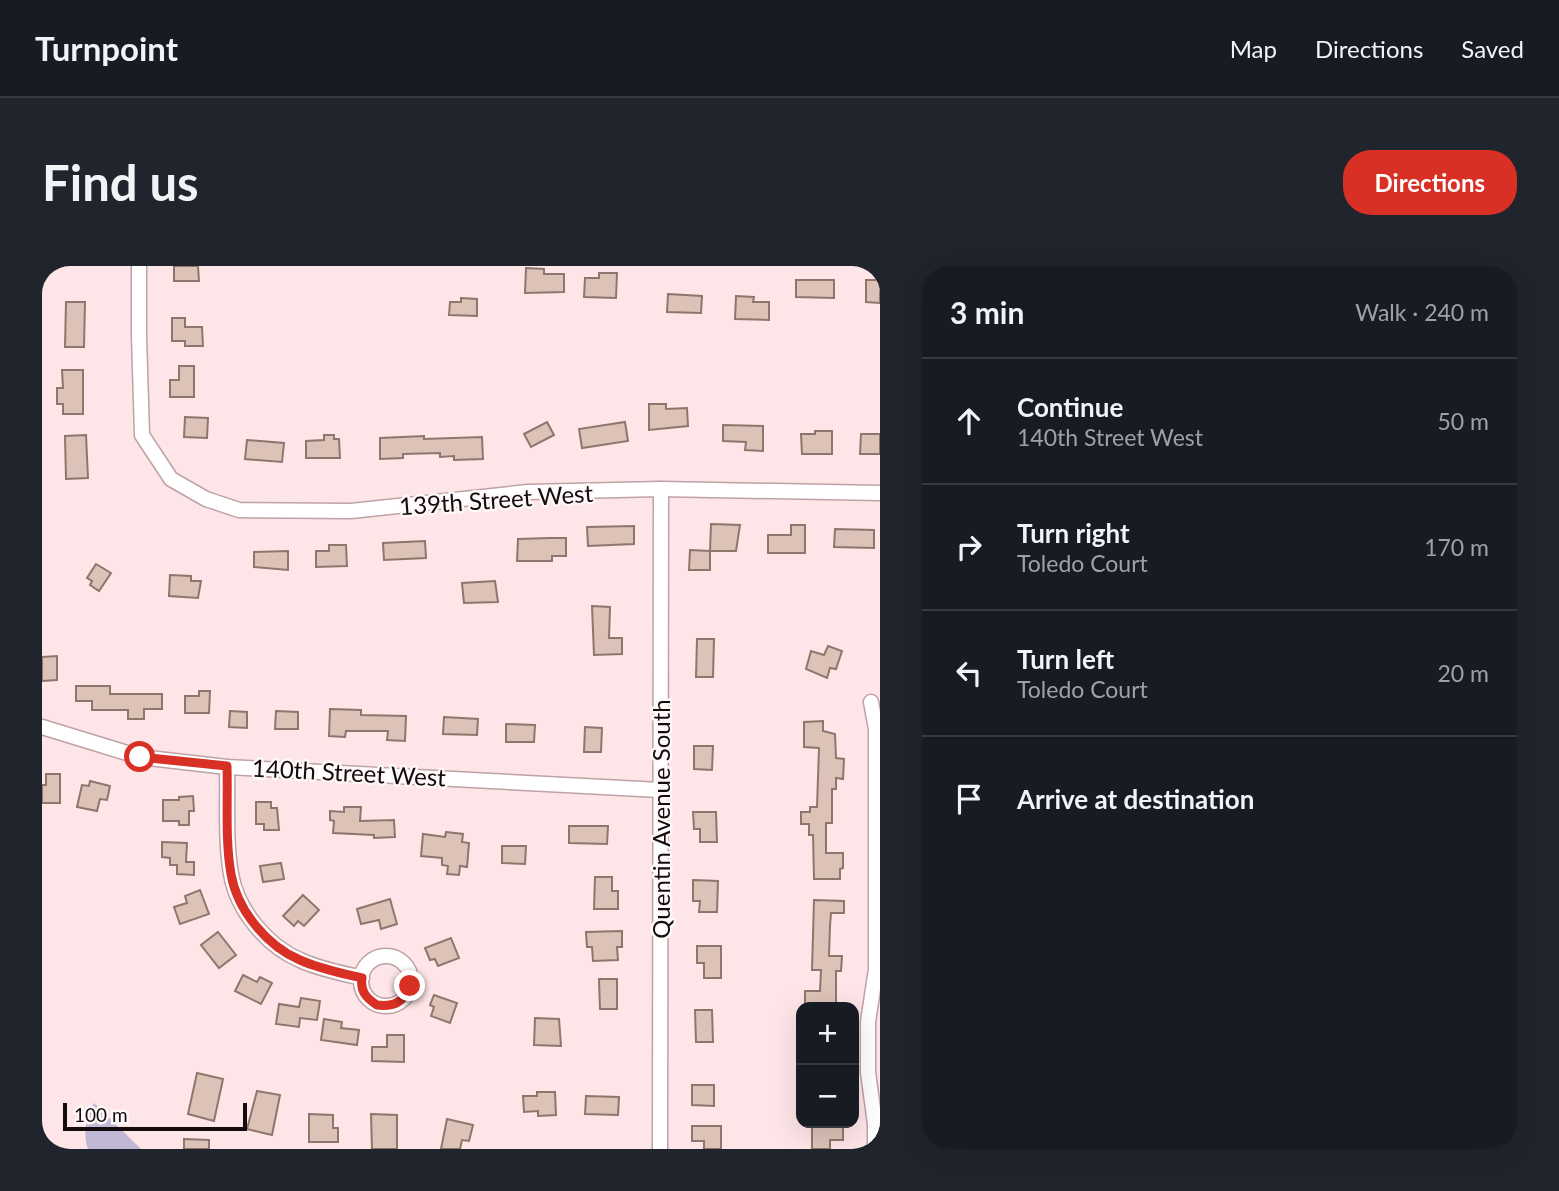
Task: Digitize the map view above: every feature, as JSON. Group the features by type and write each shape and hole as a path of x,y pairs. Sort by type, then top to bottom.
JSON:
{"street":[{"name":"139th Street West","path":"139,266 142,435 171,480 206,499 239,510 351,511 528,492 661,489 880,493"},
{"name":"Quentin Avenue South","path":"660,1149 661,489"},
{"path":"871,702 876,729 876,969 868,1022 868,1072 875,1124 875,1149"},
{"name":"140th Street West","path":"42,727 140,757 227,766 660,790"},
{"path":"227,766 231,877 249,915 262,933 299,960 362,978"}],"shaded area":[{"path":"94,1103 141,1149 88,1149 86,1126"}],"building":[{"path":"174,266 198,266 199,281 174,281"},
{"path":"526,268 544,269 544,274 564,274 564,292 525,293"},
{"path":"599,273 617,273 616,298 584,297 585,278 599,278"},
{"path":"796,280 834,280 834,298 796,297"},
{"path":"866,280 880,280 880,303 866,302"},
{"path":"668,294 702,296 701,313 667,312"},
{"path":"736,296 754,297 753,302 769,302 769,320 735,319"},
{"path":"461,298 477,299 477,316 449,315 450,302 461,302"},
{"path":"66,302 85,302 84,347 65,347"},
{"path":"172,318 185,318 185,327 202,327 203,346 185,346 185,341 172,341"},
{"path":"179,366 194,366 194,397 170,397 170,380 179,380"},
{"path":"62,370 83,370 83,414 63,414 63,404 57,404 57,388 63,388"},
{"path":"649,404 666,404 666,409 687,408 688,426 649,430"},
{"path":"185,417 208,418 207,438 184,437"},
{"path":"547,422 554,435 531,447 524,434"},
{"path":"625,422 628,441 582,448 579,429"},
{"path":"723,425 763,426 763,451 745,450 746,442 723,441"},
{"path":"815,431 832,431 832,454 802,454 801,434 815,434"},
{"path":"861,434 880,434 880,454 860,454"},
{"path":"86,435 88,478 66,479 65,436"},
{"path":"324,435 334,435 334,439 339,439 340,458 306,458 306,441 324,440"},
{"path":"424,436 424,439 482,437 483,459 454,460 454,456 440,457 440,453 403,454 403,458 380,459 380,438"},
{"path":"247,440 284,443 282,462 245,459"},
{"path":"711,524 740,525 736,551 710,551"},
{"path":"791,525 805,525 805,553 768,553 768,535 791,535"},
{"path":"634,526 634,544 588,546 587,527"},
{"path":"835,529 874,530 874,548 834,547"},
{"path":"566,538 566,556 552,556 552,561 517,561 518,539"},
{"path":"425,541 426,558 384,560 383,543"},
{"path":"329,545 346,545 347,566 316,567 316,551 329,551"},
{"path":"690,550 710,551 710,570 689,570"},
{"path":"288,551 288,570 254,567 254,552"},
{"path":"96,564 111,573 99,591 90,585 92,581 87,578"},
{"path":"170,575 191,576 191,581 201,581 198,598 169,596"},
{"path":"495,581 498,602 464,603 462,583"},
{"path":"592,606 610,607 609,638 622,638 622,654 594,655"},
{"path":"697,639 714,639 713,677 696,677"},
{"path":"828,646 842,651 836,669 830,668 827,678 806,669 811,651 824,655"},
{"path":"57,656 57,680 42,681 42,657"},
{"path":"76,686 110,686 110,694 162,694 162,709 144,709 144,719 128,719 128,710 92,710 92,701 76,701"},
{"path":"199,691 210,691 209,713 185,713 185,696 199,696"},
{"path":"330,709 361,710 361,715 406,716 405,741 387,740 388,731 346,731 345,737 329,736"},
{"path":"230,711 247,712 247,728 229,727"},
{"path":"276,711 298,712 298,729 275,729"},
{"path":"444,717 478,719 477,735 443,734"},
{"path":"823,721 823,731 835,734 836,758 844,759 843,779 836,778 836,789 832,789 832,823 826,823 826,853 843,853 840,879 814,879 813,835 809,835 809,824 801,824 801,812 810,812 810,807 817,807 819,748 804,747 804,722"},
{"path":"506,724 535,725 534,742 506,742"},
{"path":"585,727 602,728 601,752 584,752"},
{"path":"694,746 713,746 712,770 694,769"},
{"path":"46,774 60,774 60,803 42,803 42,785 46,785"},
{"path":"90,781 110,786 107,800 100,799 97,811 77,807 82,785 89,786"},
{"path":"193,796 194,811 189,811 189,825 179,825 179,821 163,821 163,800 179,800 179,797"},
{"path":"256,802 271,802 271,808 277,808 279,830 264,830 264,824 256,824"},
{"path":"344,807 361,807 360,821 394,820 395,837 374,838 374,835 333,833 334,821 330,820 330,811 344,812"},
{"path":"693,812 716,812 717,842 700,842 700,829 694,829"},
{"path":"569,826 608,826 607,844 569,843"},
{"path":"446,832 463,834 462,842 469,843 467,867 460,866 459,875 447,874 448,866 442,865 442,858 421,856 423,834 445,837"},
{"path":"162,842 187,843 186,862 194,862 194,875 177,874 177,865 170,865 170,858 162,857"},
{"path":"502,846 526,846 525,864 502,863"},
{"path":"281,863 284,879 263,882 260,866"},
{"path":"595,877 612,877 612,891 618,891 618,909 594,909"},
{"path":"693,880 718,881 717,912 699,912 700,901 693,901"},
{"path":"200,890 209,914 180,924 174,907 187,903 185,896"},
{"path":"303,895 319,910 304,926 298,921 294,926 283,916"},
{"path":"390,899 397,924 381,929 379,920 361,924 357,909"},
{"path":"814,900 844,901 844,913 831,913 829,956 842,956 841,971 836,971 836,1002 805,1002 805,991 820,991 821,970 812,970"},
{"path":"622,931 622,947 617,947 618,960 593,961 592,947 587,947 586,932"},
{"path":"218,932 236,955 219,968 201,945"},
{"path":"451,938 459,958 438,966 435,959 430,960 425,948"},
{"path":"697,946 721,946 721,978 704,978 704,963 697,963"},
{"path":"243,975 257,982 260,977 272,983 261,1004 235,991"},
{"path":"599,979 617,979 617,1009 600,1009"},
{"path":"434,995 457,1003 450,1023 431,1016 434,1007 430,1005"},
{"path":"301,998 320,1001 317,1020 300,1018 299,1027 276,1024 279,1004 299,1007"},
{"path":"695,1010 712,1010 713,1042 696,1042"},
{"path":"535,1018 559,1019 561,1046 534,1045"},
{"path":"324,1019 342,1022 341,1028 359,1030 357,1045 321,1040"},
{"path":"387,1035 404,1035 404,1062 372,1061 372,1047 387,1047"},
{"path":"197,1073 223,1079 214,1121 188,1114"},
{"path":"692,1085 714,1085 714,1106 692,1105"},
{"path":"257,1091 280,1095 272,1135 247,1129"},
{"path":"537,1092 555,1092 556,1115 538,1116 538,1111 524,1112 523,1096 537,1096"},
{"path":"586,1096 619,1097 618,1115 585,1114"},
{"path":"309,1114 333,1115 333,1128 338,1128 338,1142 309,1142"},
{"path":"371,1114 397,1115 397,1149 372,1149"},
{"path":"447,1119 473,1125 469,1141 462,1140 460,1149 441,1149"},
{"path":"692,1126 721,1126 721,1149 704,1149 704,1141 692,1141"},
{"path":"812,1128 843,1128 843,1140 830,1140 830,1149 812,1149"},
{"path":"184,1139 209,1140 209,1149 184,1149"}],"route":[{"path":"140,757 227,766 231,877 249,915 262,933 299,960 362,978 364,994 377,1005 394,1005 402,1000 410,986"}]}
